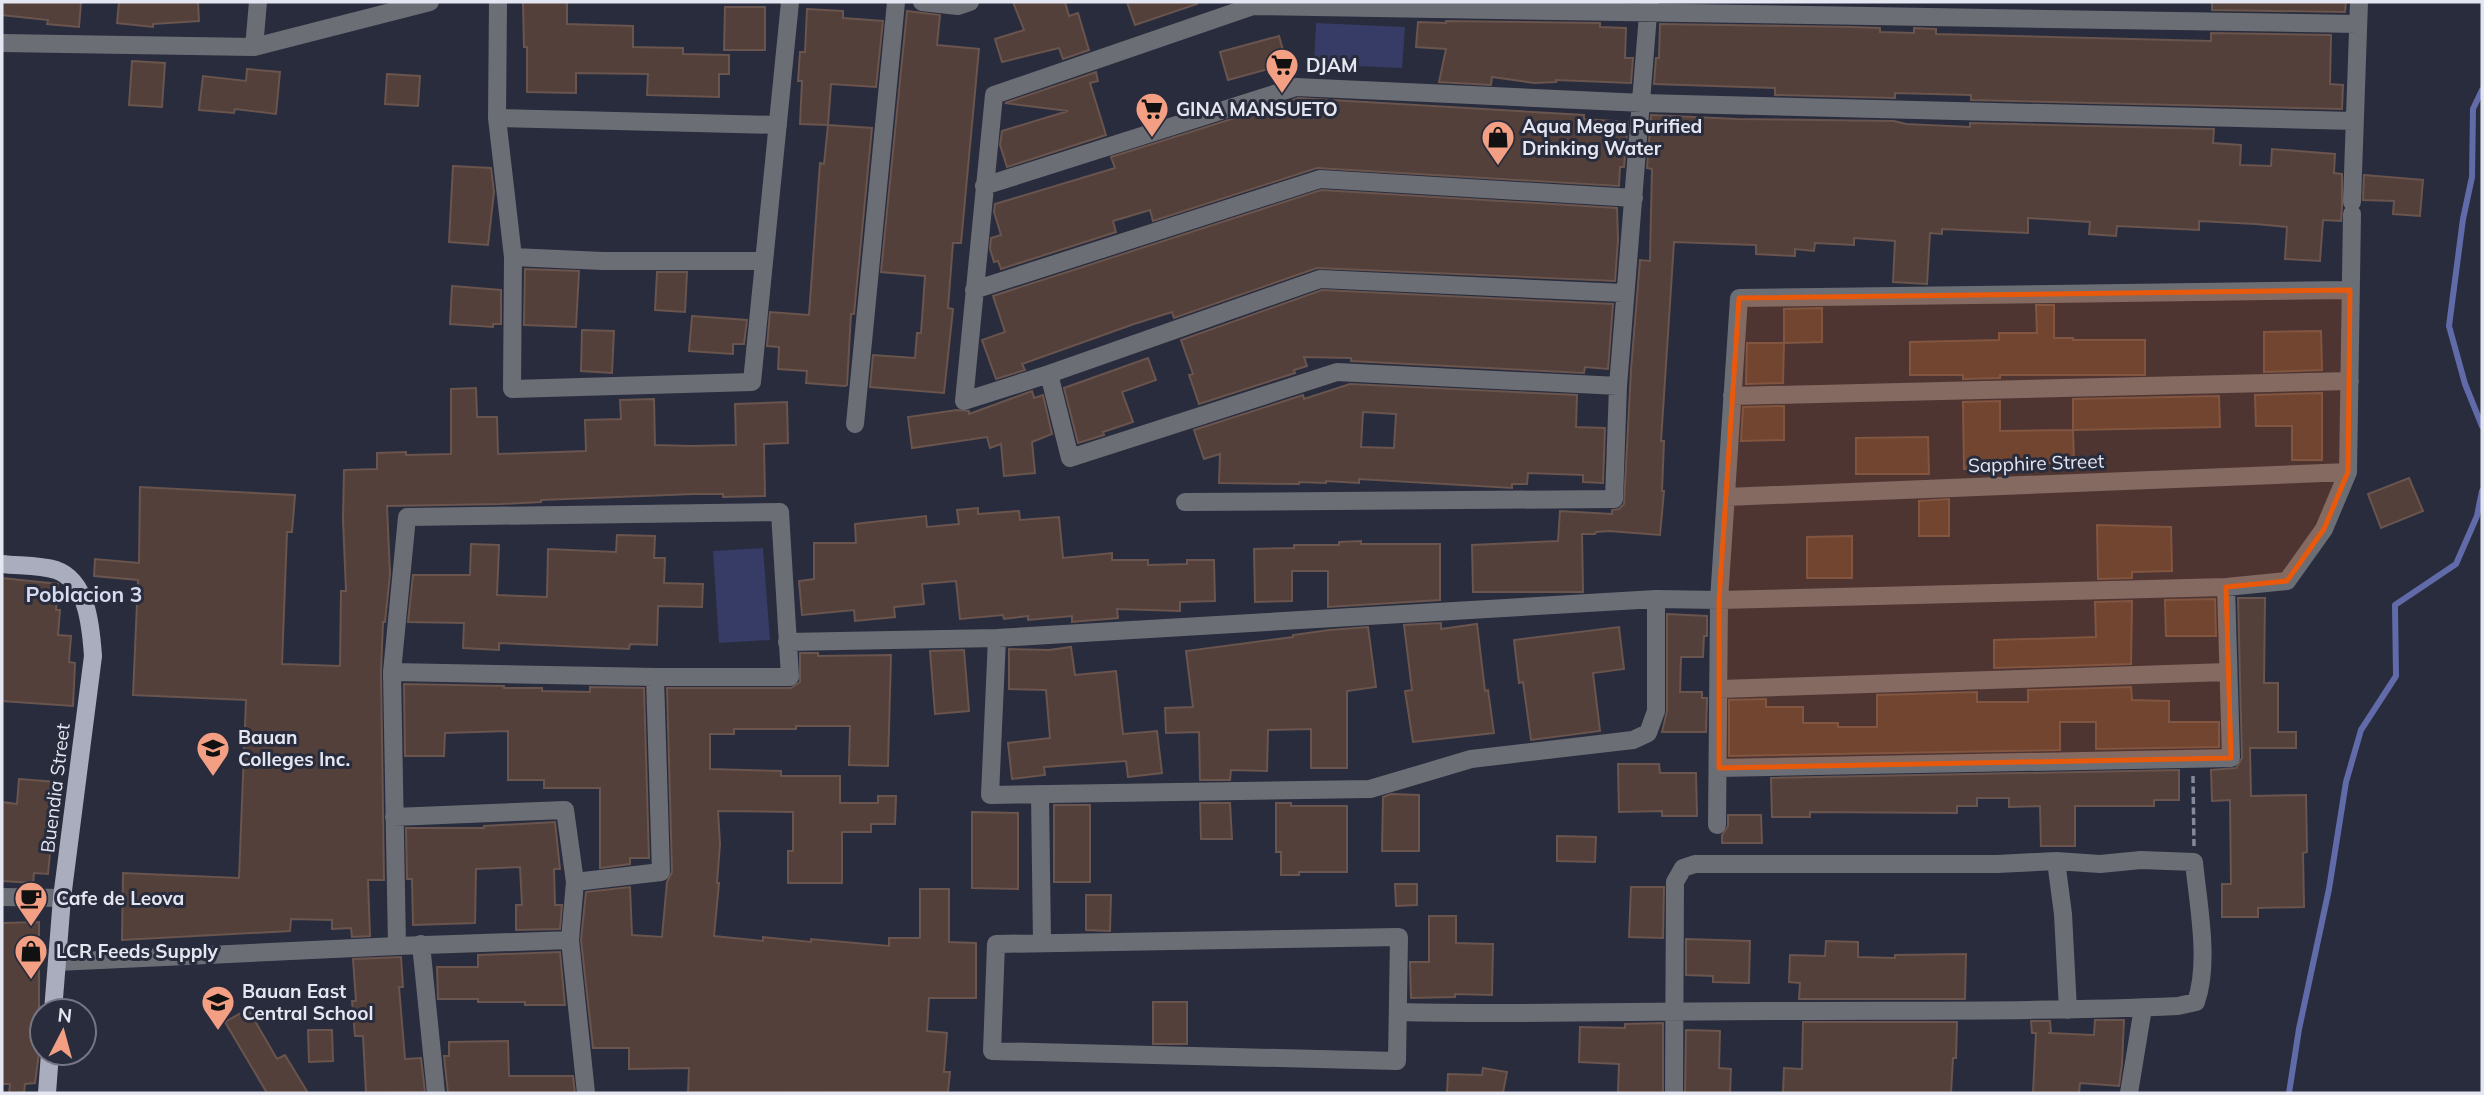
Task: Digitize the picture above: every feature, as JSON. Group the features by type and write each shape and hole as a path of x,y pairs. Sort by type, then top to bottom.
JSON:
{"main road":[{"name":"Buendia Street","path":"2,564 59,571 73,583 88,612 93,656 62,898 54,997"},
{"path":"47,1093 49,1067"}],"street":[{"path":"254,47 258,2"},
{"path":"2,43 254,47 430,2"},
{"path":"498,2 498,118 513,257 512,389 752,382 790,2"},
{"path":"855,424 896,2"},
{"path":"922,2 958,6 970,2"},
{"path":"787,642 997,638 1656,599 1719,600 2226,587 2287,581 2323,529 2348,471 2350,290 2359,2"},
{"path":"1625,293 1320,279 964,401 994,94 1253,6 1649,8 2358,24"},
{"path":"1185,502 1614,499 1618,386 1649,8"},
{"path":"984,186 1296,87 1643,103 2354,121"},
{"path":"498,118 778,125"},
{"path":"974,290 1320,179 1634,198"},
{"path":"513,257 603,261 763,261"},
{"path":"1717,825 1719,600 1739,298 2350,290"},
{"path":"1049,374 1070,458 1337,372 1618,386"},
{"path":"1732,396 2350,381"},
{"name":"Sapphire Street","path":"1726,497 2348,471"},
{"path":"392,672 790,677 780,512 407,517 392,672 397,946"},
{"path":"1719,768 2231,758 2226,587"},
{"path":"997,638 990,794 1370,789 1471,759 1633,740 1648,733 1656,711 1656,599"},
{"path":"1720,689 2227,672"},
{"path":"575,882 662,872 655,677"},
{"path":"1040,794 1042,943"},
{"path":"394,817 565,810 575,882 570,940 586,1093"},
{"path":"1398,1012 1675,1011 2068,1010 2178,1006 2196,1002 2202,972 2194,862 2141,860 2100,864 1695,864 1683,868 1675,882 1675,1011 1674,1093"},
{"path":"2056,862 2063,914 2068,1010"},
{"path":"2,897 62,898"},
{"path":"1399,937 1397,1061 992,1051 996,944 1042,943 1399,937"},
{"path":"57,962 421,944 570,940"},
{"path":"421,944 436,1093"},
{"path":"2129,1093 2143,1008"}],"path":[{"path":"2193,759 2194,862"}],"highlighted area":[{"path":"2350,290 2348,472 2324,529 2287,581 2226,587 2231,758 1719,768 1719,600 1739,298"}],"shaded area":[{"path":"1316,23 1405,27 1402,68 1314,64"},
{"path":"763,548 770,640 719,643 713,551"}],"building":[{"path":"2,2 81,2 79,27 47,24 48,20 2,15"},
{"path":"119,2 198,2 199,21 153,24 153,27 117,23"},
{"path":"523,2 567,2 567,24 633,26 633,47 683,48 683,54 729,55 729,74 719,74 719,97 647,95 648,74 576,73 576,93 527,92"},
{"path":"1013,2 1065,2 1069,16 1078,13 1089,50 1063,59 1059,48 1002,62 995,39 1024,30"},
{"path":"1127,2 1196,2 1197,4 1135,25"},
{"path":"2212,2 2346,2 2345,12 2212,10"},
{"path":"725,7 765,7 765,50 724,50"},
{"path":"807,9 843,11 843,18 883,21 876,87 831,84 828,125 800,124 802,81 798,81 800,52 805,52"},
{"path":"907,11 940,15 937,45 979,49 961,243 953,243 948,308 953,309 944,393 870,387 873,355 915,358 917,333 921,333 925,276 881,272"},
{"path":"1418,22 1600,23 1600,27 1626,28 1625,58 1633,58 1631,83 1556,80 1534,83 1492,77 1491,85 1439,82 1446,49 1416,47"},
{"path":"1660,24 1852,27 1880,28 1880,32 1914,33 1914,28 1936,29 1936,34 2211,41 2211,33 2331,35 2330,84 2343,85 2342,109 1971,100 1971,95 1895,93 1895,98 1775,95 1775,88 1654,84 1656,58 1659,58"},
{"path":"1279,36 1287,64 1228,80 1220,52"},
{"path":"132,61 165,63 162,107 129,105"},
{"path":"247,69 280,72 276,114 235,109 234,113 199,110 203,76 246,81"},
{"path":"1096,72 1098,81 1090,83 1106,135 1007,167 1000,145 1002,131 1068,111 1005,103"},
{"path":"387,74 420,76 418,106 385,104"},
{"path":"1298,98 1584,115 1584,119 1628,122 1624,167 1620,167 1619,186 1317,168 1153,221 1150,210 1113,221 1116,232 1001,269 998,261 994,262 990,249 991,238 1001,235 994,212 995,204 1115,168 1111,157"},
{"path":"1651,115 1894,121 1970,127 1970,123 2214,129 2213,143 2241,145 2240,165 2271,166 2272,149 2335,154 2334,173 2342,174 2341,221 2323,220 2320,261 2285,259 2287,227 2256,224 2199,221 2199,230 2117,226 2116,236 2089,234 2090,222 2028,218 2028,233 1942,229 1942,234 1930,233 1927,284 1893,282 1895,241 1854,238 1854,245 1815,243 1814,251 1795,249 1795,256 1756,254 1756,245 1674,242 1661,441 1664,441 1664,491 1660,535 1609,531 1582,534 1583,592 1473,592 1472,545 1558,541 1560,511 1612,514 1612,510 1619,509 1624,504 1640,260 1650,261 1652,169 1647,168"},
{"path":"828,125 872,128 845,386 806,383 807,371 778,369 779,347 767,346 770,312 809,315 820,163 824,164"},
{"path":"453,166 491,168 494,192 488,245 449,242"},
{"path":"2364,175 2423,180 2420,216 2393,214 2394,201 2363,200"},
{"path":"1321,190 1617,208 1615,281 1317,268 1174,318 1172,312 1134,324 1022,364 1025,370 996,379 982,340 1005,332 993,296"},
{"path":"525,269 579,271 576,327 524,325"},
{"path":"657,272 687,272 685,312 655,310"},
{"path":"452,286 501,290 501,324 493,324 493,327 450,324"},
{"path":"1322,290 1613,304 1608,369 1585,367 1584,373 1304,357 1307,366 1294,370 1295,373 1199,404 1189,375 1193,374 1181,340"},
{"path":"2036,305 2054,305 2054,338 2145,340 2145,375 2000,375 2000,378 1963,379 1963,375 1910,375 1910,342 1999,340 1999,333 2037,333"},
{"path":"1822,308 1822,342 1784,343 1784,309"},
{"path":"692,316 747,320 744,344 733,344 733,354 689,351"},
{"path":"582,330 614,331 612,373 581,371"},
{"path":"2321,331 2322,370 2264,372 2264,332"},
{"path":"1747,343 1784,343 1783,383 1746,384"},
{"path":"1148,358 1156,380 1122,392 1133,422 1078,443 1064,388"},
{"path":"1350,384 1577,395 1576,427 1605,428 1603,483 1583,482 1583,475 1528,473 1527,484 1512,484 1512,488 1359,479 1359,483 1219,483 1220,454 1204,459 1194,430 1303,395 1304,399","holes":["1363,412 1396,414 1394,448 1361,447"]},
{"path":"476,388 477,417 497,417 498,454 586,451 585,420 621,419 620,400 654,399 655,445 691,446 736,445 735,404 787,402 788,443 764,444 765,496 723,497 723,494 694,494 501,504 387,506 390,574 383,622 381,672 384,880 368,880 370,936 352,937 351,928 332,929 332,920 291,919 290,931 122,940 123,873 239,878 246,700 133,695 138,580 94,576 95,559 139,563 140,487 295,495 292,532 287,532 282,664 340,666 341,591 346,591 344,470 377,469 377,453 451,454 451,389"},
{"path":"1032,391 1034,398 1043,395 1052,434 1032,442 1035,473 1004,476 1001,444 990,448 987,437 912,448 908,417 957,410 969,411 969,414"},
{"path":"2322,393 2322,460 2292,460 2292,426 2256,426 2255,395"},
{"path":"2219,396 2220,427 2073,430 2073,399"},
{"path":"2000,401 2000,431 2073,430 2074,463 2029,463 2029,470 1964,469 1963,402"},
{"path":"1784,406 1784,440 1741,441 1743,407"},
{"path":"1928,437 1929,474 1856,474 1856,438"},
{"path":"2409,478 2423,511 2381,528 2368,494"},
{"path":"1949,499 1949,536 1919,536 1919,501"},
{"path":"978,508 978,514 1019,511 1020,520 1059,517 1063,558 1112,553 1112,560 1148,560 1148,565 1214,560 1215,601 1180,602 1180,611 1117,609 1118,618 1072,622 1072,616 1028,620 1028,616 1004,619 1003,615 960,619 956,581 922,584 924,604 894,607 895,617 855,621 854,610 802,615 799,581 814,579 814,543 856,543 855,524 926,516 927,527 959,524 957,510"},
{"path":"2097,525 2171,527 2172,571 2132,572 2132,578 2098,579"},
{"path":"617,535 655,536 654,558 665,558 664,583 703,584 702,607 658,606 657,645 630,644 629,649 499,643 499,650 463,648 464,623 408,622 413,575 470,575 471,544 499,545 497,595 547,597 548,549 616,552"},
{"path":"1852,536 1852,578 1807,578 1807,537"},
{"path":"1361,541 1361,544 1440,544 1440,600 1328,607 1328,571 1292,571 1292,601 1255,602 1254,549 1294,548 1294,545 1339,545 1339,542"},
{"path":"2,578 58,584 58,635 71,636 69,662 75,663 73,706 2,701"},
{"path":"2238,598 2265,598 2264,683 2278,683 2278,732 2296,732 2296,748 2250,748 2251,796 2306,795 2304,907 2258,908 2258,917 2222,917 2222,884 2231,884 2230,800 2212,801 2211,770 2236,768 2242,758"},
{"path":"2215,599 2216,636 2166,636 2165,600"},
{"path":"2132,601 2131,664 1994,668 1994,640 2096,637 2095,602"},
{"path":"1667,614 1707,616 1703,657 1681,657 1680,692 1702,692 1702,698 1707,698 1706,732 1662,732 1667,711"},
{"path":"1441,623 1441,629 1477,624 1485,691 1488,690 1494,733 1413,742 1405,691 1412,690 1404,625"},
{"path":"1368,627 1376,687 1347,691 1347,768 1311,768 1311,729 1268,730 1267,771 1231,770 1230,780 1200,780 1199,732 1166,733 1165,708 1193,707 1186,651 1329,630"},
{"path":"1619,627 1624,669 1593,673 1600,731 1531,740 1523,682 1519,683 1514,640"},
{"path":"1071,647 1075,675 1116,671 1123,734 1157,731 1162,773 1128,777 1126,761 1044,767 1045,775 1012,779 1008,743 1050,738 1046,690 1009,689 1009,649 1049,650"},
{"path":"964,650 969,711 935,714 930,651"},
{"path":"800,653 818,653 818,656 891,655 888,766 849,765 850,726 796,726 796,729 734,729 734,734 710,734 710,769 781,771 781,776 840,776 840,803 878,803 878,796 896,796 895,824 871,824 871,832 842,832 842,883 788,883 788,851 793,851 793,812 718,811 719,883 714,936 763,941 763,937 811,942 811,939 889,946 889,938 920,938 920,889 949,889 949,942 976,943 976,998 929,998 927,1031 947,1033 944,1072 950,1072 948,1092 688,1093 689,1068 629,1069 629,1048 593,1048 581,940 586,892 630,887 632,935 662,937 667,882 672,872 667,688 791,688 800,682"},
{"path":"404,684 504,686 542,688 542,691 590,692 590,687 644,688 649,858 630,858 630,864 600,868 600,788 544,788 544,780 508,780 508,731 445,733 444,756 405,756"},
{"path":"2131,687 2132,700 2169,701 2169,722 2219,722 2219,747 2096,749 2096,722 2060,722 2060,750 1729,756 1729,700 1766,699 1766,707 1803,707 1803,723 1838,723 1838,727 1877,727 1877,695 1977,692 1977,702 2028,702 2028,690"},
{"path":"1618,764 1659,764 1660,773 1696,773 1697,816 1662,816 1662,811 1619,812"},
{"path":"2179,770 2179,800 2154,800 2154,806 2075,806 2075,846 2041,846 2040,806 2009,807 2009,798 1977,798 1977,806 1957,806 1957,813 1810,812 1810,817 1772,817 1771,778"},
{"path":"19,779 57,782 48,874 34,873 33,883 2,881 2,802 17,804"},
{"path":"1391,794 1419,795 1419,851 1382,851 1383,797"},
{"path":"1200,803 1230,803 1232,839 1201,839"},
{"path":"1276,803 1291,803 1291,806 1347,806 1347,872 1299,872 1299,875 1281,875 1281,852 1276,852"},
{"path":"1054,805 1090,805 1090,882 1054,882"},
{"path":"972,812 1018,813 1018,889 972,888"},
{"path":"1728,815 1761,815 1762,843 1722,843 1722,835 1728,826"},
{"path":"555,822 560,869 554,869 555,905 562,905 560,929 516,930 516,905 522,905 520,867 476,869 475,923 413,925 412,879 407,879 406,828 484,828"},
{"path":"1557,836 1596,837 1595,862 1557,861"},
{"path":"1395,884 1417,884 1417,905 1396,906"},
{"path":"1631,887 1664,887 1663,938 1629,937"},
{"path":"1086,895 1111,895 1110,931 1086,930"},
{"path":"1429,916 1456,916 1456,943 1493,944 1492,995 1455,994 1455,997 1411,998 1410,962 1429,962"},
{"path":"39,922 39,997 28,997 28,1067 37,1067 35,1083 25,1084 24,1093 9,1093 10,1084 2,1084 2,923"},
{"path":"1686,939 1750,941 1749,983 1713,982 1713,976 1686,975"},
{"path":"1826,941 1858,942 1858,957 1966,954 1965,999 1799,999 1800,983 1789,982 1790,955 1825,956"},
{"path":"560,952 565,1005 438,999 437,967 478,967 478,955"},
{"path":"401,957 403,987 399,987 405,1059 421,1058 425,1092 366,1093 363,1036 355,1036 353,959"},
{"path":"1153,1002 1187,1002 1187,1044 1153,1044"},
{"path":"248,1009 277,1059 285,1055 308,1093 267,1093 225,1022"},
{"path":"2095,1020 2124,1020 2119,1086 2080,1083 2079,1093 2033,1093 2036,1033 2032,1033 2031,1021 2050,1021 2051,1033 2048,1033 2094,1035"},
{"path":"1803,1022 1957,1022 1951,1093 1783,1093 1784,1068 1802,1069"},
{"path":"1663,1023 1663,1093 1618,1093 1619,1064 1579,1062 1580,1027 1625,1028 1625,1024"},
{"path":"308,1030 332,1030 333,1061 309,1062"},
{"path":"1686,1030 1720,1031 1719,1068 1731,1069 1730,1093 1685,1093"},
{"path":"508,1041 509,1076 573,1076 575,1093 448,1093 444,1056 449,1056 449,1042"},
{"path":"1483,1068 1507,1072 1503,1093 1447,1093 1448,1074 1482,1075"}],"waterway":[{"path":"2482,90 2473,109 2472,177 2463,219 2449,326 2465,384 2482,426"},
{"path":"2289,1093 2299,1029 2329,889 2346,782 2361,730 2396,676 2395,605 2456,564 2477,516 2482,491"}],"place":[{"name":"DJAM","path":"1282,95"},
{"name":"GINA MANSUETO","path":"1152,139"},
{"name":"Aqua Mega Purified Drinking Water","path":"1498,167"},
{"name":"Bauan Colleges Inc.","path":"213,778"},
{"name":"Cafe de Leova","path":"31,928"},
{"name":"LCR Feeds Supply","path":"31,981"},
{"name":"Bauan East Central School","path":"218,1032"}],"district":[{"name":"Poblacion 3","path":"84,594"}]}
